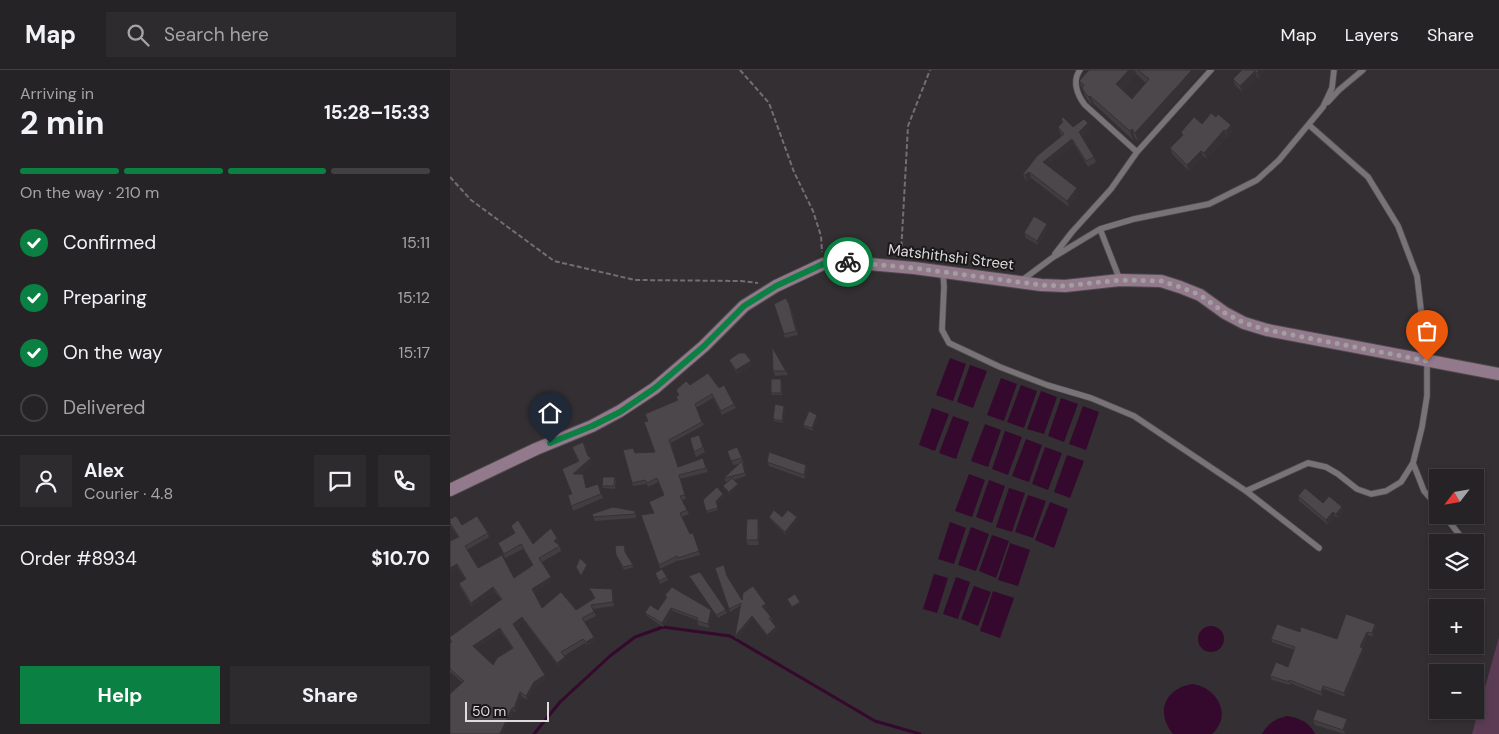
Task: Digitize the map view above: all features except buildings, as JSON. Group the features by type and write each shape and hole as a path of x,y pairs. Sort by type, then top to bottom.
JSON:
{"main road":[{"name":"Matshithshi Street","path":"450,490 620,412 655,388 704,346 744,306 776,286 823,264 846,262 900,266 1041,285 1065,286 1120,280 1161,281 1200,295 1225,313 1244,323 1267,330 1499,374"}],"lane":[{"path":"1080,70 1077,75 1077,96 1137,152"},
{"path":"1052,258 1110,189 1137,152 1211,70"},
{"path":"1323,107 1332,88 1334,70"},
{"path":"1019,282 1052,258 1100,229 1134,219 1209,204 1256,180 1279,160 1339,90 1364,70"},
{"path":"1246,491 1308,463 1326,467 1357,489 1371,494 1386,491 1401,482 1413,463 1422,427 1427,396 1427,361 1416,276 1398,226 1368,177 1309,125"},
{"path":"1100,229 1120,280"},
{"path":"943,272 942,330 949,343 1000,367 1047,385 1091,398 1134,416 1246,491 1319,548"},
{"path":"1413,463 1424,491 1429,497"},
{"path":"1451,524 1459,534"}],"path":[{"path":"740,70 769,103 794,172 813,211 821,236 823,264"},
{"path":"900,266 908,126 930,70"},
{"path":"450,177 471,200 554,261 635,280 741,281 776,286"}],"shaded area":[{"path":"950,358 966,364 953,401 936,395"},
{"path":"970,365 987,371 973,408 957,402"},
{"path":"1001,378 1017,384 1004,421 987,415"},
{"path":"1021,385 1037,391 1024,428 1007,422"},
{"path":"1041,391 1057,397 1044,434 1027,429"},
{"path":"1061,398 1078,404 1064,442 1048,436"},
{"path":"1083,406 1099,412 1086,450 1069,444"},
{"path":"932,408 949,414 935,451 919,445"},
{"path":"953,416 969,422 956,459 939,453"},
{"path":"985,424 1001,430 988,467 971,461"},
{"path":"1005,431 1022,437 1008,475 992,469"},
{"path":"1026,439 1042,445 1029,482 1012,476"},
{"path":"1045,447 1062,453 1048,490 1032,484"},
{"path":"1067,455 1084,461 1070,498 1054,492"},
{"path":"969,474 985,480 972,517 955,511"},
{"path":"989,480 1005,486 992,523 976,517"},
{"path":"1009,488 1025,493 1012,532 996,527"},
{"path":"1028,495 1046,501 1033,538 1015,532"},
{"path":"1050,502 1068,509 1054,548 1035,540"},
{"path":"950,522 966,528 954,564 938,559"},
{"path":"971,527 989,534 976,571 958,565"},
{"path":"992,535 1009,541 996,578 979,571"},
{"path":"1010,543 1030,550 1018,586 998,580"},
{"path":"934,574 948,578 937,613 923,609"},
{"path":"956,577 970,582 958,619 943,614"},
{"path":"974,586 991,592 978,626 961,619"},
{"path":"993,591 1014,598 1000,638 980,631"},
{"path":"1211,626 1220,630 1224,639 1220,648 1211,652 1202,648 1198,639 1202,630"},
{"path":"1499,637 1499,734 1472,734 1476,719 1484,719 1484,691"},
{"path":"1193,684 1209,691 1219,703 1222,711 1218,727 1212,734 1173,734 1165,717 1166,702 1176,690"},
{"path":"1287,716 1304,721 1315,734 1262,734 1272,722"}],"waterway":[{"path":"534,734 560,702 610,656 635,637 663,627 730,636 875,721 920,734"}],"way so far":[{"path":"848,262 914,268 1041,285 1065,286 1120,280 1161,281 1200,295 1225,313 1244,323 1267,330 1427,361"}],"route":[{"path":"550,443 620,412 655,388 704,346 744,306 776,286 823,264 848,262"}]}
